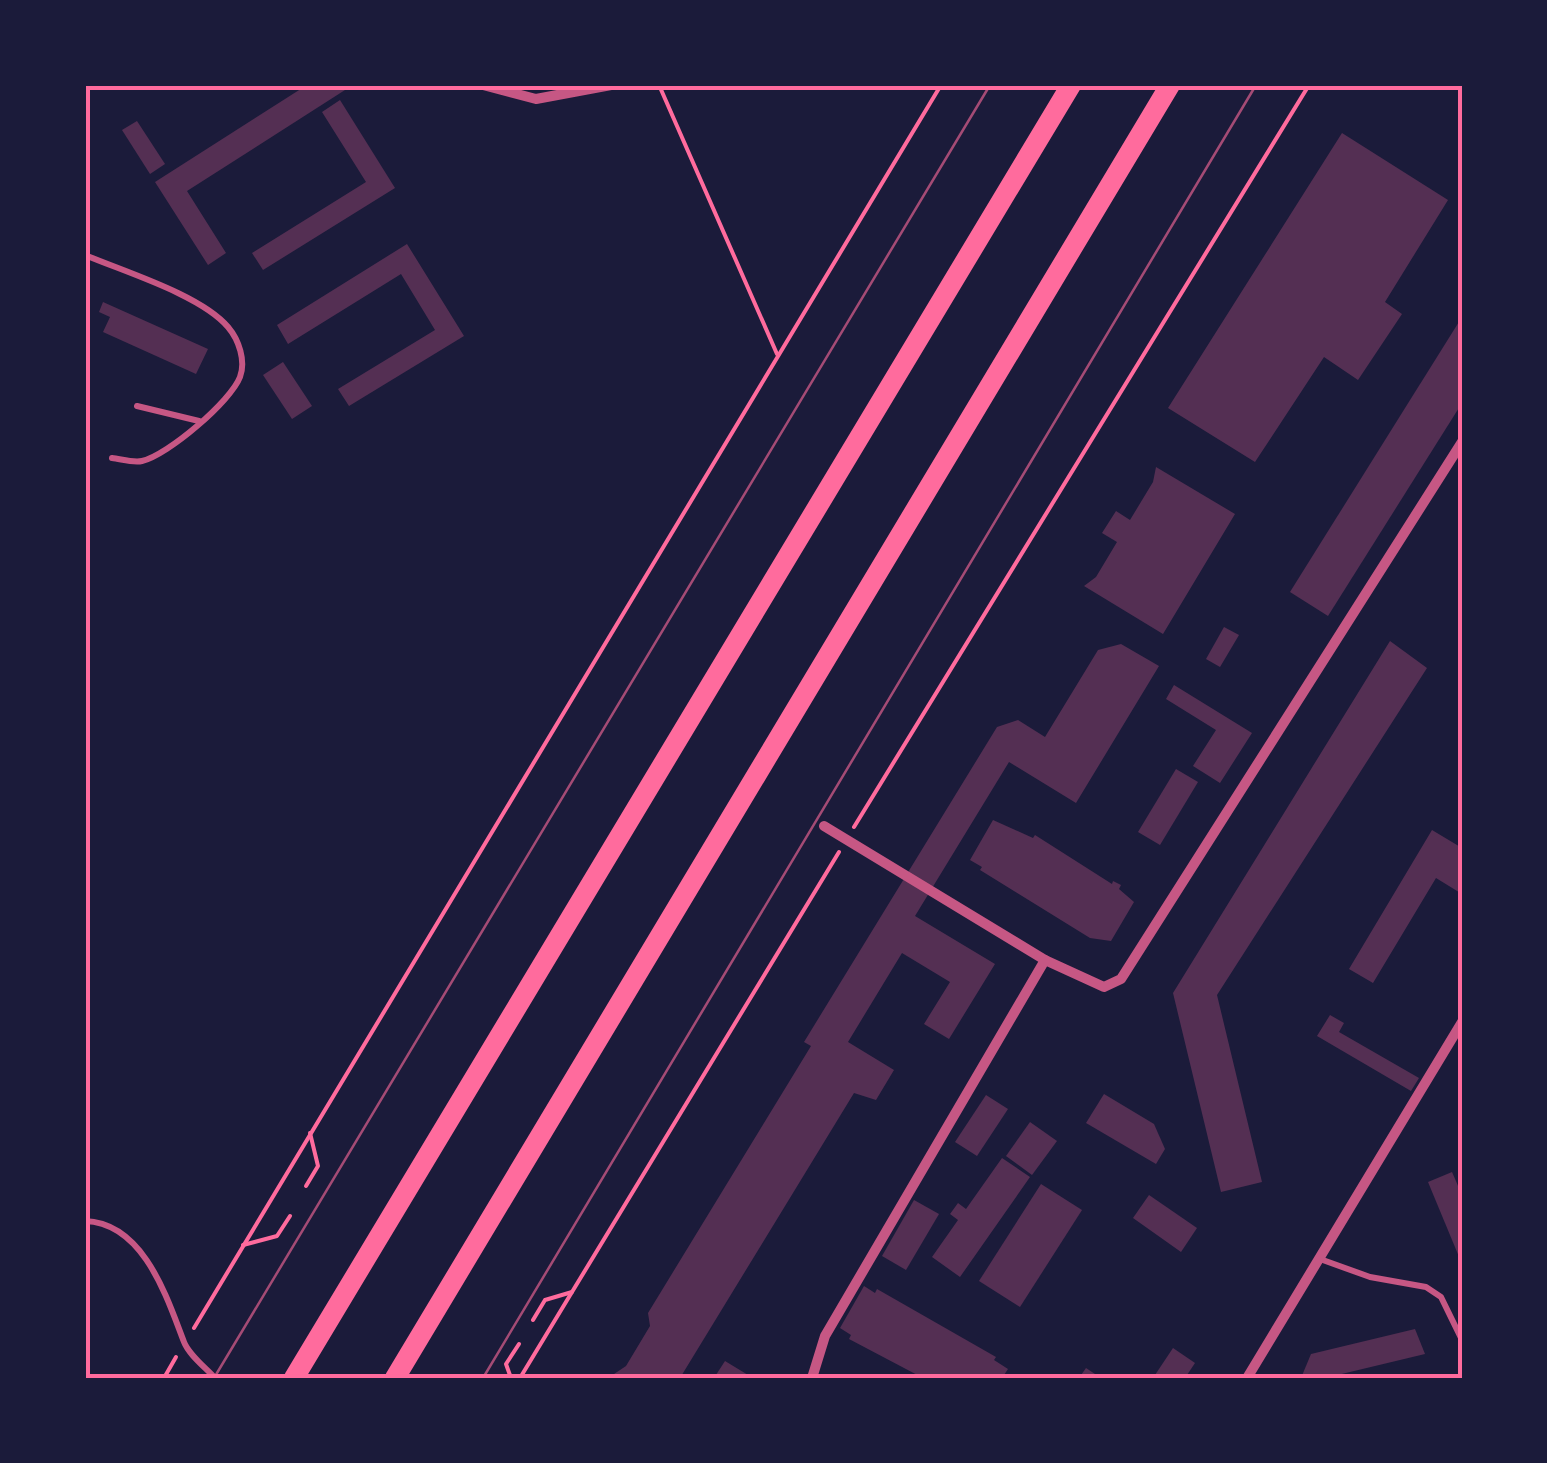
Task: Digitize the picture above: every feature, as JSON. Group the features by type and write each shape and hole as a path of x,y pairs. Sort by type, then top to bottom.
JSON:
{"highway":[{"path":"294,1378 1071,85"},
{"path":"395,1378 1170,85"}],"street":[{"path":"483,85 536,99 610,85"},
{"path":"824,826 1045,960 1104,987 1121,979 1462,442"},
{"path":"812,1378 825,1336 1045,960"},
{"path":"1247,1378 1462,1022"}],"lane":[{"path":"85,255 206,308 229,328 244,358 240,379 168,449 141,461 112,458"},
{"path":"136,406 200,422"},
{"path":"85,1221 114,1228 142,1254 181,1324 184,1344 215,1378"},
{"path":"1319,1258 1370,1277 1426,1287 1441,1297 1462,1340"}],"path":[{"path":"659,85 777,354"},
{"path":"164,1378 942,85"},
{"path":"520,1378 1309,85"},
{"path":"306,1186 318,1166 310,1133"},
{"path":"242,1245 278,1236 290,1216"},
{"path":"533,1320 545,1300 572,1292"},
{"path":"510,1378 506,1364 518,1344"}],"building":[{"path":"307,85 341,85 345,90 187,191 226,253 208,265 155,182"},
{"path":"340,100 395,188 263,270 252,253 366,182 322,112"},
{"path":"137,121 165,164 150,174 122,130"},
{"path":"1342,133 1448,200 1385,302 1402,314 1358,380 1324,357 1255,462 1168,408"},
{"path":"407,244 464,336 349,406 338,389 435,330 401,274 288,344 277,325"},
{"path":"103,302 208,349 196,374 103,332 110,317 99,312"},
{"path":"1462,317 1462,403 1328,616 1290,592"},
{"path":"283,362 312,406 292,419 263,375"},
{"path":"1156,467 1235,514 1163,634 1084,586 1096,577 1117,542 1102,533 1116,511 1130,520 1153,482"},
{"path":"1224,627 1239,635 1220,667 1206,659"},
{"path":"1390,641 1427,668 1217,995 1262,1182 1221,1192 1173,993"},
{"path":"1121,644 1159,666 1076,803 1009,762 915,916 995,964 949,1039 924,1024 950,982 902,953 848,1042 894,1070 876,1100 854,1093 680,1378 608,1378 626,1366 650,1326 648,1313 811,1046 804,1042 997,727 1018,720 1045,737 1098,650"},
{"path":"1174,685 1252,733 1220,783 1193,766 1216,730 1166,699"},
{"path":"1176,769 1198,782 1160,845 1138,832"},
{"path":"993,820 1033,838 1035,835 1112,884 1113,881 1121,885 1119,889 1134,902 1111,941 1090,938 970,860"},
{"path":"1432,830 1462,848 1462,894 1436,878 1373,983 1349,969"},
{"path":"1330,1015 1344,1023 1339,1032 1419,1078 1411,1091 1317,1036"},
{"path":"1104,1094 1154,1124 1165,1149 1156,1164 1086,1123"},
{"path":"986,1095 1008,1109 977,1156 955,1142"},
{"path":"1030,1122 1057,1141 1032,1175 1006,1156"},
{"path":"1002,1158 1030,1177 960,1277 932,1257 958,1220 950,1214 958,1203 966,1209"},
{"path":"1452,1172 1462,1195 1462,1264 1428,1182"},
{"path":"1041,1184 1082,1210 1020,1307 979,1281"},
{"path":"1149,1195 1197,1228 1181,1252 1133,1218"},
{"path":"914,1200 939,1214 906,1270 882,1256"},
{"path":"864,1286 875,1293 877,1289 996,1357 994,1360 1008,1369 1002,1378 923,1378 849,1339 851,1335 840,1328"},
{"path":"1415,1329 1425,1354 1325,1378 1301,1378 1311,1354"},
{"path":"1173,1348 1195,1363 1185,1378 1153,1378"},
{"path":"725,1361 753,1378 714,1378"},
{"path":"1086,1368 1101,1378 1079,1378"}],"tram line":[{"path":"214,1378 990,85"},
{"path":"483,1378 1256,85"}]}
